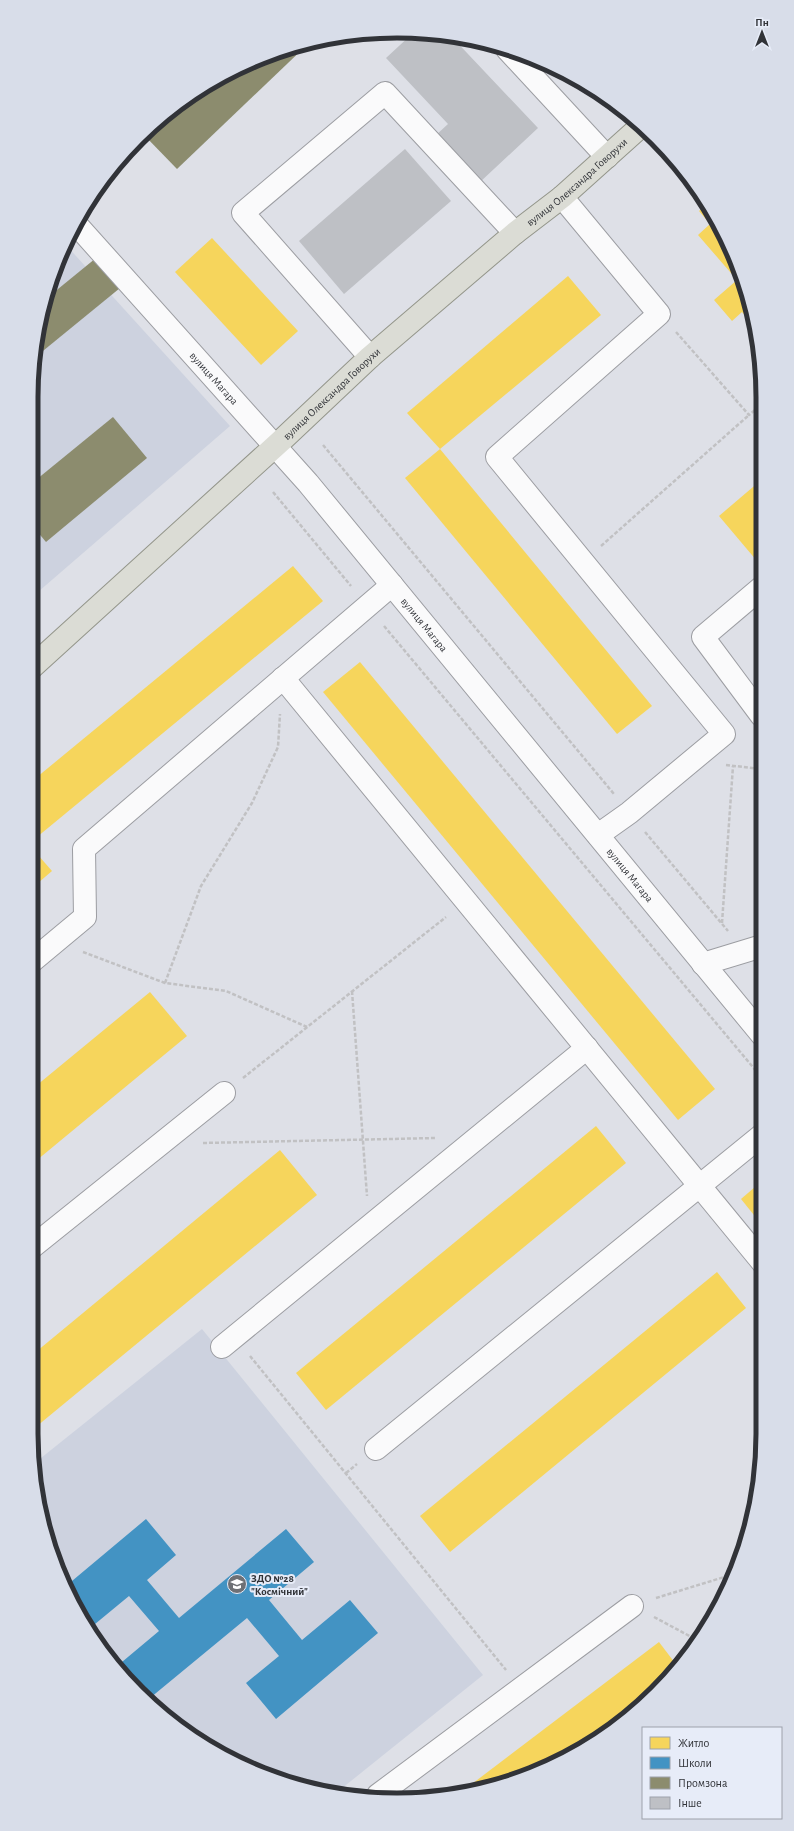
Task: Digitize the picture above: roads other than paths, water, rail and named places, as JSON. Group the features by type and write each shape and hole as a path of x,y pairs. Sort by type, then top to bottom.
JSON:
{"main road":[{"name":"вулиця Олександра Говорухи","path":"38,662 370,357 515,233 562,196 637,130"}],"street":[{"path":"517,59 607,157"},
{"path":"370,357 243,213 385,93 515,233"},
{"path":"562,196 660,314 497,457 724,734 629,813 598,836"},
{"name":"вулиця Магара","path":"80,228 275,444 756,1028"},
{"path":"38,956 86,918 84,849 392,585"},
{"path":"756,591 703,637 756,708"},
{"path":"283,678 756,1256"},
{"path":"703,964 753,949"},
{"path":"228,1342 587,1048"},
{"path":"38,1242 224,1093"},
{"path":"376,1449 756,1140"},
{"path":"382,1792 632,1606"}],"place":[{"name":"ЗДО №28 \"Космічний\"","path":"237,1584"}]}
